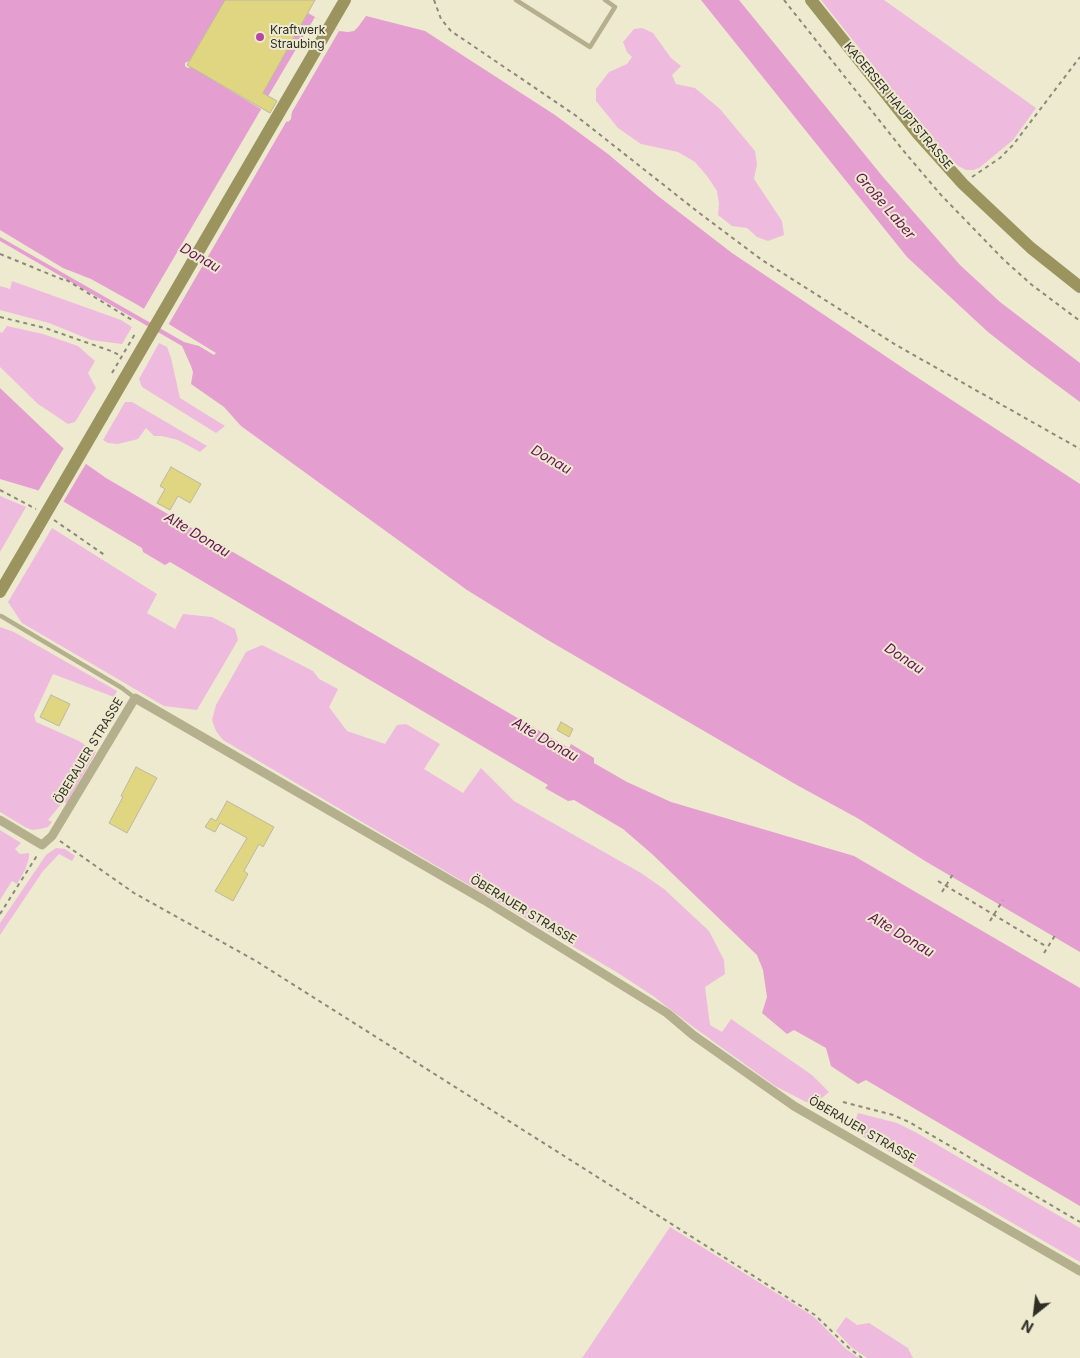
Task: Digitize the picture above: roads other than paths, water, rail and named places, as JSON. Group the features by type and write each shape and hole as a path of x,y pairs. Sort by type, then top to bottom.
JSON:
{"main road":[{"path":"0,592 102,417 142,334 345,0"},
{"name":"KAGERSER HAUPTSTRASSE","path":"811,0 918,134 963,184 1031,248 1080,287"}],"street":[{"name":"ÖBERAUER STRASSE","path":"0,820 42,845 52,836 135,698 484,900 667,1013 701,1040 794,1106 1080,1271"}],"lane":[{"path":"516,0 590,47 615,6 605,0"},
{"path":"0,616 122,688 135,698"}],"water":[{"name":"Donau","path":"0,0 225,0 189,61 185,63 185,66 191,67 261,109 288,122 291,119 292,111 263,93 308,13 339,31 354,31 366,16 425,31 555,115 608,154 658,196 732,253 1080,484 1080,952 925,861 859,819 795,784 546,639 467,590 241,426 224,407 191,384 193,372 182,346 0,241 0,237 184,342 199,346 214,355 216,353 136,304 91,279 63,268 0,230"},
{"name":"Große Laber","path":"701,0 739,0 883,177 960,265 1000,302 1080,363 1080,402 988,332 907,257"},
{"name":"Alte Donau","path":"0,388 62,447 106,478 569,748 571,744 594,758 594,763 627,782 671,802 854,856 1080,988 1080,1206 866,1080 858,1084 831,1066 826,1048 794,1030 787,1034 762,1013 767,997 763,970 757,955 652,854 623,829 574,800 568,801 545,788 548,785 170,562 165,565 143,552 142,548 61,500 37,490 0,479"}],"place":[{"name":"Kraftwerk Straubing","path":"260,37"}]}
